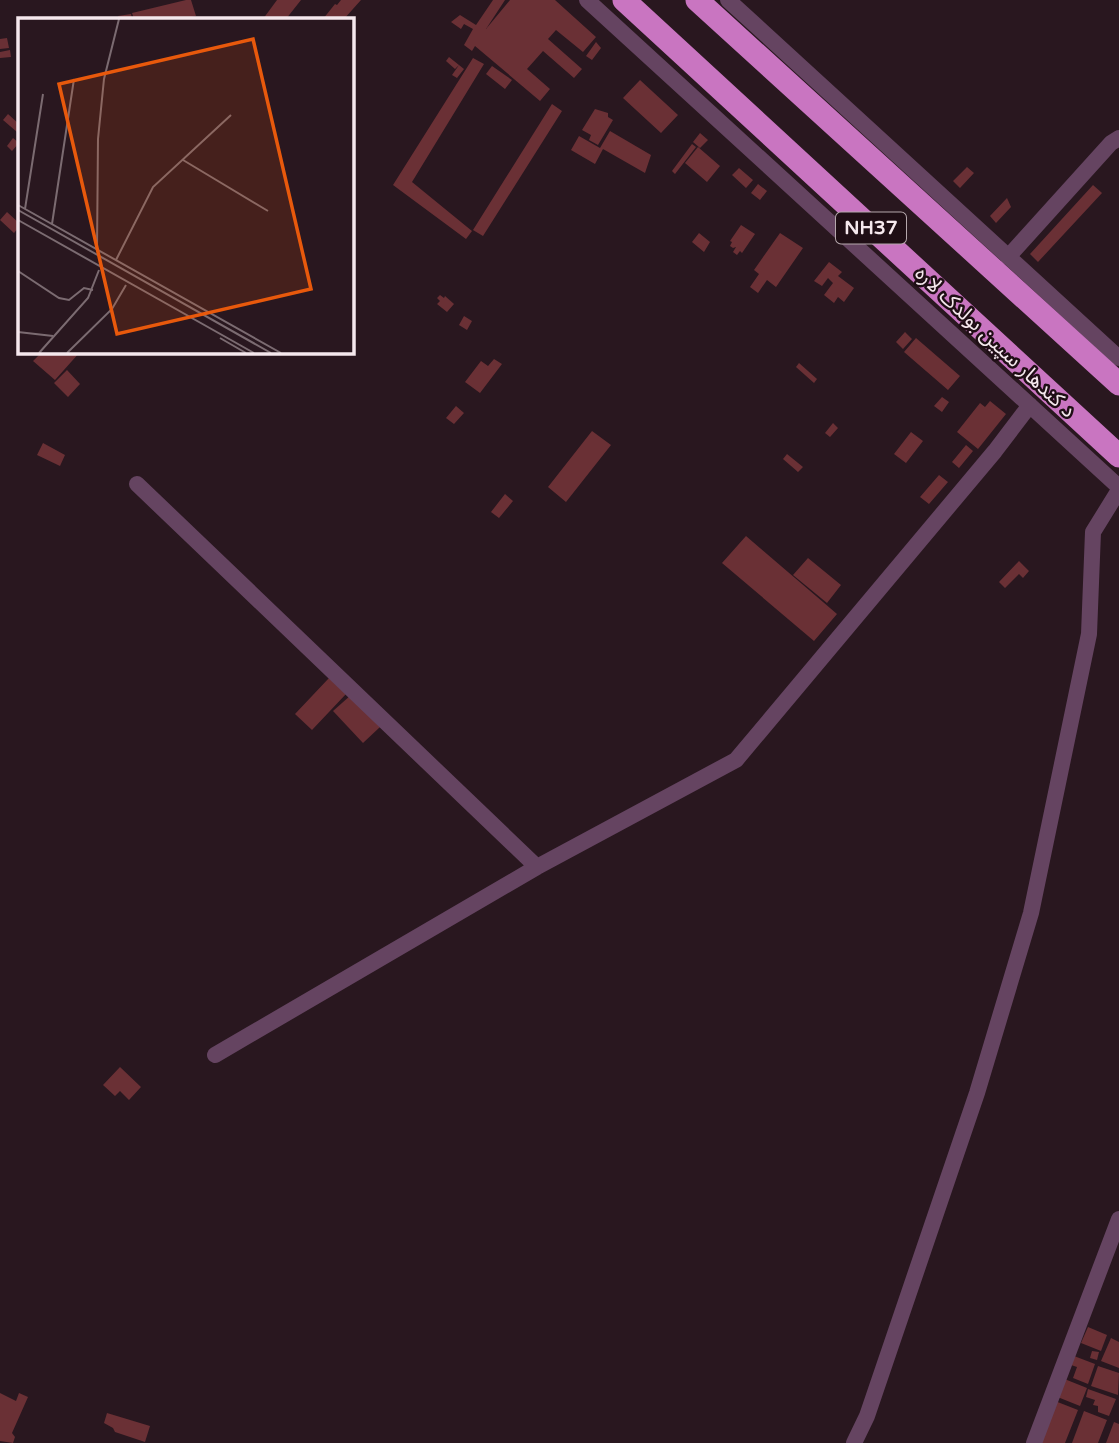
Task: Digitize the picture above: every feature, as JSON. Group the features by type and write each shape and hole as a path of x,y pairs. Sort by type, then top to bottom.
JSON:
{"highway":[{"name":"د کندهار سپین بولدک لاره","path":"624,0 1119,456"},
{"name":"NH37","path":"697,0 1119,384"}],"street":[{"path":"587,0 1119,488 1093,532 1089,634 1031,913 977,1093 867,1416 854,1443"},
{"path":"728,0 1119,358"},
{"path":"1008,257 1115,141"},
{"path":"215,1055 537,867 736,760 995,451 1030,405"},
{"path":"137,484 537,867"},
{"path":"1034,1443 1119,1219"}],"building":[{"path":"191,0 196,16 134,18 132,13"},
{"path":"277,0 301,0 287,18 264,18"},
{"path":"341,0 361,0 345,18 324,18 335,4"},
{"path":"493,0 505,0 486,29 510,0 555,0 596,37 583,52 556,30 548,39 582,69 574,78 543,51 527,69 550,89 540,101 475,46 472,51 464,45 473,29 464,24 461,29 451,22 460,15 476,25"},
{"path":"131,14 132,18 119,18 118,16"},
{"path":"7,38 9,48 0,49 0,39"},
{"path":"596,42 601,48 592,60 586,56"},
{"path":"10,50 11,57 0,58 0,52"},
{"path":"449,57 459,65 455,69 446,61"},
{"path":"473,58 484,64 412,182 472,231 466,239 393,185"},
{"path":"459,65 464,69 457,78 452,75"},
{"path":"492,66 512,80 505,89 486,74"},
{"path":"640,80 678,115 661,133 623,98"},
{"path":"552,104 562,111 483,236 473,230"},
{"path":"595,109 608,113 608,117 613,120 598,145 589,140 591,135 582,130"},
{"path":"8,114 18,123 17,132 3,120"},
{"path":"610,131 651,155 645,173 603,149 595,164 571,150 579,136 600,148"},
{"path":"700,133 708,140 700,148 693,142"},
{"path":"13,138 18,142 12,151 7,146"},
{"path":"692,144 696,147 675,174 672,171"},
{"path":"698,147 720,166 707,182 685,163"},
{"path":"967,167 974,173 960,188 953,181"},
{"path":"739,168 753,180 746,188 732,175"},
{"path":"758,184 767,191 760,200 751,193"},
{"path":"1093,185 1102,193 1038,262 1030,254"},
{"path":"1007,198 1011,207 996,223 990,216"},
{"path":"7,212 18,222 18,228 14,233 0,220"},
{"path":"741,225 755,234 742,253 740,251 737,255 733,252 736,247 730,246 730,241"},
{"path":"699,233 710,242 704,252 692,242"},
{"path":"780,233 803,248 776,287 767,280 758,293 750,287 759,274 754,270"},
{"path":"829,262 842,272 838,276 854,288 844,302 838,297 834,303 824,295 833,283 828,278 822,286 814,281"},
{"path":"440,295 454,304 447,312 437,304"},
{"path":"464,316 472,321 467,330 459,325"},
{"path":"905,332 912,339 903,349 896,342"},
{"path":"916,338 960,376 948,390 904,352"},
{"path":"40,354 78,354 55,380 33,361"},
{"path":"494,359 502,364 480,393 465,382 481,361 488,366"},
{"path":"799,363 817,379 814,383 796,367"},
{"path":"67,370 80,384 68,397 54,383"},
{"path":"942,397 949,402 942,412 934,406"},
{"path":"990,401 1006,414 978,449 957,432 980,403 985,407"},
{"path":"456,406 464,413 454,424 446,418"},
{"path":"833,423 838,428 830,437 825,433"},
{"path":"592,431 611,445 566,502 548,487"},
{"path":"911,432 923,441 906,463 894,454"},
{"path":"43,443 65,455 60,466 37,455"},
{"path":"966,445 973,451 959,468 952,462"},
{"path":"787,454 803,467 798,472 783,459"},
{"path":"939,475 948,482 929,504 920,497"},
{"path":"505,494 513,501 499,518 491,512"},
{"path":"746,536 837,614 814,641 722,563"},
{"path":"808,558 841,585 827,603 793,575"},
{"path":"1019,561 1029,571 1023,578 1019,574 1005,588 999,582"},
{"path":"329,678 346,694 312,730 295,714"},
{"path":"351,695 380,727 363,743 333,711"},
{"path":"120,1067 141,1087 129,1100 120,1091 115,1096 103,1085"},
{"path":"1088,1327 1107,1335 1101,1351 1081,1343"},
{"path":"1111,1338 1119,1342 1119,1368 1101,1361"},
{"path":"1092,1351 1099,1352 1097,1360 1090,1358"},
{"path":"1074,1356 1095,1364 1088,1384 1073,1378 1077,1367 1071,1365"},
{"path":"1098,1366 1119,1373 1118,1395 1091,1386"},
{"path":"1062,1378 1087,1388 1080,1406 1055,1396"},
{"path":"1088,1389 1116,1399 1109,1416 1098,1412 1098,1406 1093,1405 1095,1400 1086,1397"},
{"path":"0,1393 16,1401 19,1393 28,1397 12,1433 15,1437 13,1443 0,1441"},
{"path":"1055,1401 1078,1410 1065,1443 1039,1443"},
{"path":"1084,1411 1107,1420 1098,1443 1072,1443"},
{"path":"107,1413 150,1426 145,1442 115,1432 104,1423"},
{"path":"1114,1422 1119,1424 1119,1443 1106,1443"}]}
